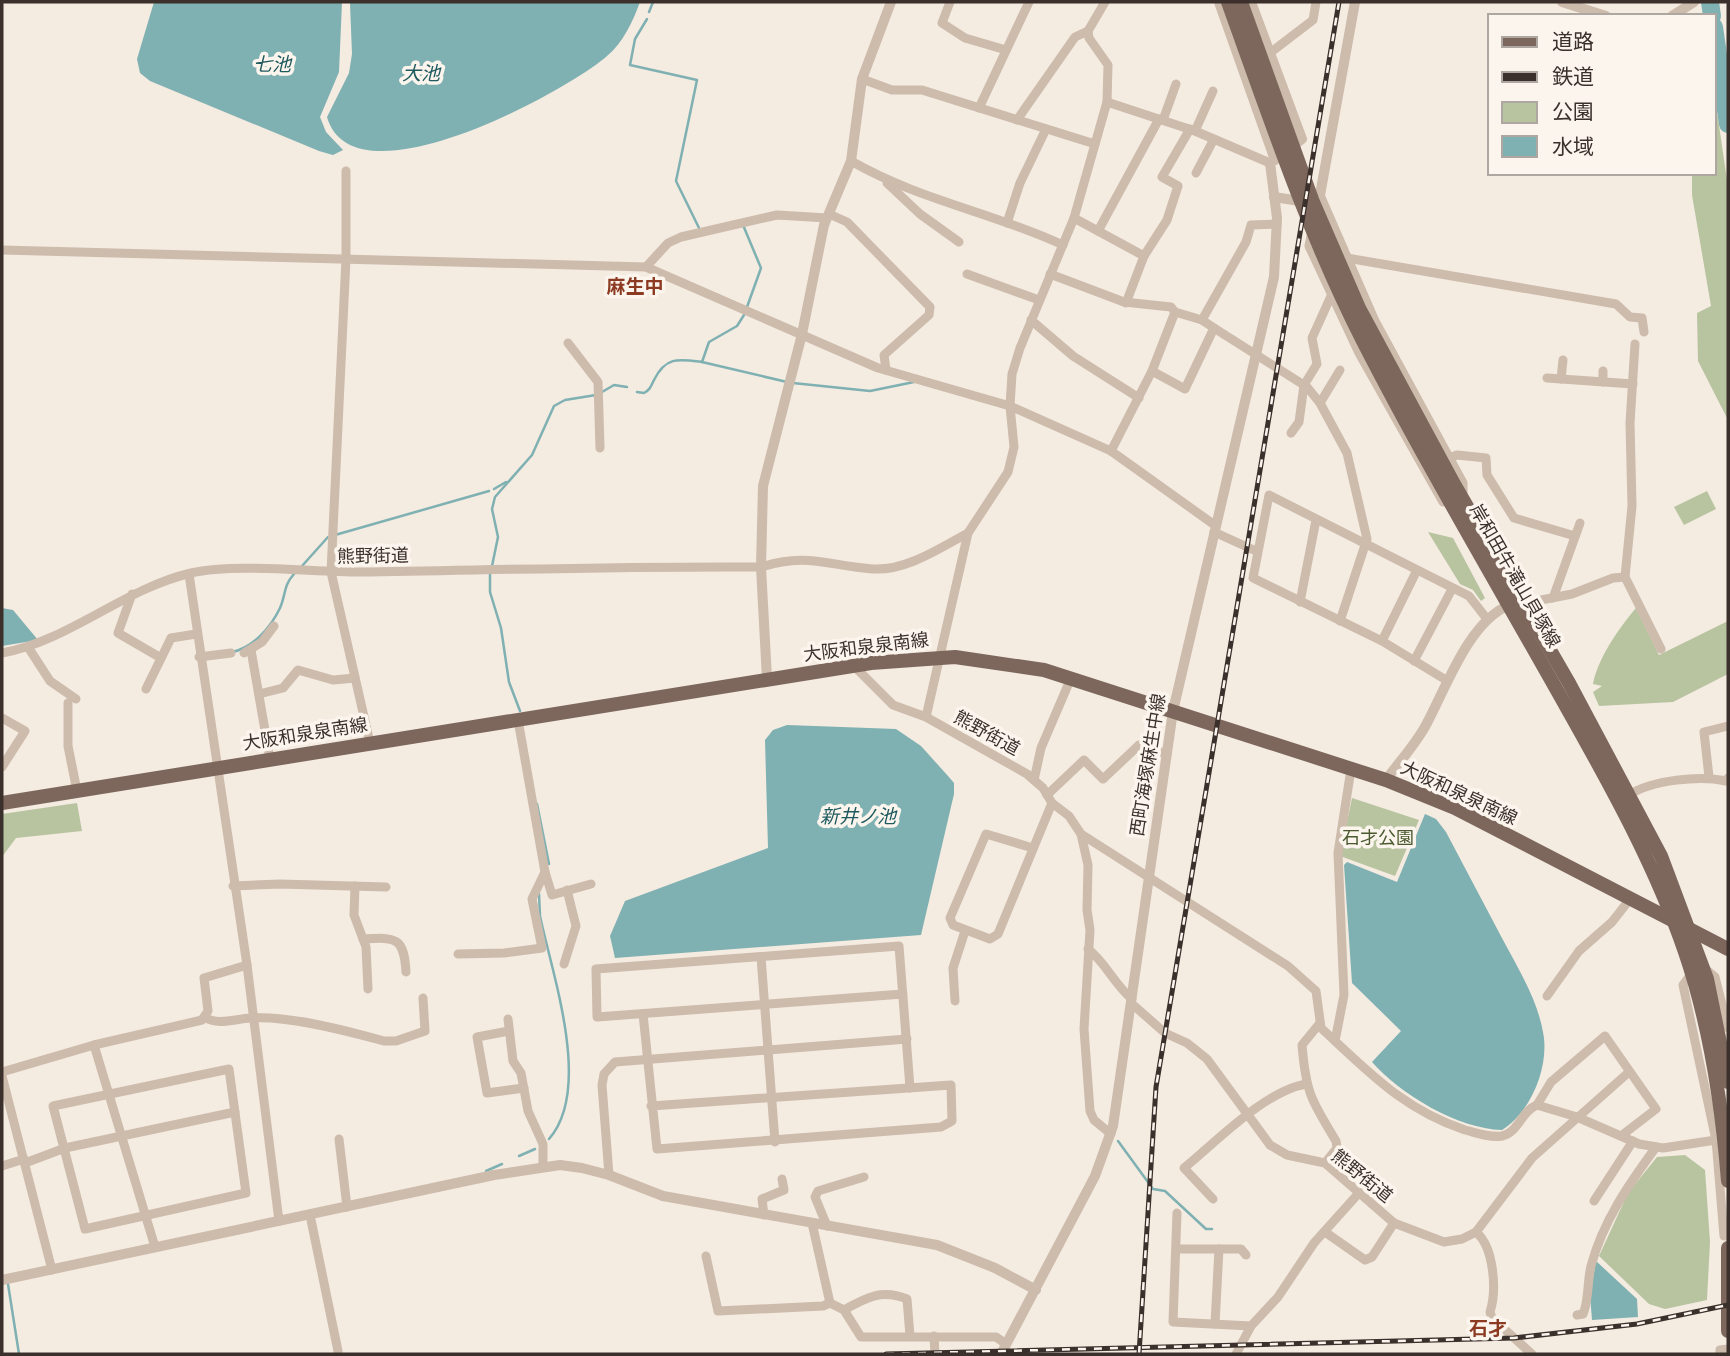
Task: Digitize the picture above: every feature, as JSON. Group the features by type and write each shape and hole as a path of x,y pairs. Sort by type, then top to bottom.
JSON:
{"main road":[{"name":"岸和田牛滝山貝塚線","path":"1228,2 1388,376 1489,570 1617,797 1697,970"},
{"name":"岸和田牛滝山貝塚線","path":"1241,2 1262,77"},
{"name":"岸和田牛滝山貝塚線","path":"1388,376 1524,603 1661,856 1691,930 1697,970 1723,1084 1728,1181"},
{"name":"大阪和泉泉南線","path":"2,803 767,679 941,657 1011,663 1071,678 1386,780 1455,808 1728,949"},
{"path":"1728,1248 1728,1331"}],"street":[{"path":"767,679 761,567 763,486 802,334 828,216 851,161 862,79 891,2"},
{"path":"950,2 942,23 965,38 1006,50"},
{"path":"979,108 1029,2"},
{"path":"1017,120 1075,37 1088,31 1105,2"},
{"name":"西町海塚麻生中線","path":"1004,1349 1090,1186 1111,1134 1173,711 1274,277 1277,224 1273,161 1219,2"},
{"path":"1107,102 1273,161 1302,139 1251,2"},
{"path":"1270,52 1313,20 1317,2"},
{"path":"1355,2 1309,246 1379,391 1426,475 1489,570"},
{"path":"1562,2 1600,14"},
{"path":"1675,14 1694,2"},
{"path":"926,717 968,533 1008,472 1014,447 1010,406 1012,374 1038,300 1074,218 1107,102 1108,65 1089,38 1088,31"},
{"path":"862,79 892,90 922,90 1095,144"},
{"path":"1098,231 1161,119 1176,84"},
{"path":"1126,303 1144,256 1167,220 1178,186 1162,177 1213,91"},
{"path":"1007,223 1020,183 1046,129"},
{"path":"1196,173 1214,139"},
{"path":"851,161 882,179 1063,245"},
{"path":"346,171 346,259 331,572 370,743"},
{"path":"882,179 920,214 959,242"},
{"path":"1274,197 1319,199"},
{"path":"1319,199 1375,321 1463,483 1463,498"},
{"path":"646,267 668,243 681,237 777,215 828,216 848,222 930,307 929,315 884,355 886,370"},
{"path":"1074,218 1144,256"},
{"path":"1202,320 1246,242 1251,225 1277,224"},
{"path":"2,250 646,267 886,370 1010,406 1111,451 1215,529 1256,551"},
{"path":"1317,264 1345,255 1616,304 1630,317 1642,318 1644,332"},
{"path":"967,274 1038,300"},
{"path":"1050,274 1126,303 1171,307 1175,312 1202,320 1304,385 1320,403 1347,453 1367,545 1340,621"},
{"path":"1291,433 1304,385 1317,364 1312,338 1331,296"},
{"path":"1111,451 1152,370 1175,312"},
{"path":"1031,320 1073,356 1139,398"},
{"path":"1152,370 1185,389 1214,328"},
{"path":"568,343 598,382 600,448"},
{"path":"1632,350 1632,506 1625,577 1661,649"},
{"path":"1561,379 1563,359"},
{"path":"1320,403 1340,370"},
{"path":"1602,382 1603,371"},
{"path":"1547,378 1633,384"},
{"path":"1450,458 1457,455 1486,458 1487,475 1507,513 1514,518 1576,536"},
{"path":"1446,680 1382,640 1253,578 1256,551 1269,495 1469,596 1487,619"},
{"path":"1300,602 1316,520"},
{"path":"1553,598 1580,523"},
{"name":"熊野街道","path":"2,653 28,647 132,594 189,573 212,570 331,572 761,567 801,558 875,569 906,564 968,533"},
{"path":"1382,640 1417,570"},
{"path":"189,573 199,657 247,965 279,1221"},
{"path":"1386,780 1426,725 1446,680 1487,619 1509,605 1553,598 1625,577"},
{"path":"1414,661 1452,589"},
{"path":"132,594 118,633 161,658"},
{"path":"271,759 248,651 274,626"},
{"path":"146,689 171,638 196,634"},
{"path":"28,647 50,681 72,701 68,746 77,791"},
{"path":"199,657 231,653"},
{"name":"熊野街道","path":"854,666 893,705 926,717 999,756 1034,780 1069,816 1081,834 1088,865 1088,949 1099,957 1119,988 1165,1033 1187,1043 1208,1059 1264,1139 1279,1152 1325,1163 1394,1223 1444,1242 1462,1239 1476,1232"},
{"path":"259,694 283,688 298,670 333,680 355,678"},
{"path":"1034,780 1041,748 1071,678"},
{"path":"2,718 25,731 2,767"},
{"path":"518,719 545,872 552,895 591,884"},
{"path":"1709,777 1704,732 1728,726"},
{"path":"1033,848 986,834 950,918 953,925 990,939 998,934 1033,848 1050,799 1084,761 1103,779 1139,745 1167,754"},
{"path":"1335,1041 1344,995 1338,853 1351,769"},
{"path":"1629,795 1650,783 1709,777 1726,781 1728,778"},
{"path":"1081,834 1287,966 1316,991 1320,1023 1335,1041 1410,1107 1482,1135 1499,1136 1511,1133 1531,1107 1537,1105 1656,1147 1716,1140 1728,1134"},
{"path":"458,954 504,953 542,948 532,900 545,872"},
{"path":"233,886 280,884 386,887"},
{"path":"355,886 355,915 363,939 368,989"},
{"path":"564,964 576,926 567,890"},
{"path":"1547,996 1579,951 1612,922 1630,899"},
{"path":"955,1001 953,968 965,931"},
{"path":"363,939 387,938 399,943 405,949 406,972"},
{"path":"903,993 597,1017 596,969 899,946 903,993 910,1088"},
{"path":"1088,949 1084,1029 1090,1111 1094,1120 1111,1134"},
{"path":"761,957 775,1142"},
{"path":"52,1270 25,1161 4,1098 2,1074 94,1045 202,1020 208,1011 204,978 247,965"},
{"path":"1728,1028 1715,977 1697,970 1683,985 1716,1140 1724,1236 1728,1236"},
{"path":"204,1017 213,1023 253,1017 295,1021 384,1041 396,1041 425,1031 423,998"},
{"path":"643,1014 651,1106 657,1149 775,1142 941,1127 952,1121 951,1085 651,1106"},
{"path":"508,1019 513,1061 521,1073 528,1111 543,1144 542,1166"},
{"path":"1320,1023 1303,1045 1310,1099 1337,1147 1325,1163"},
{"path":"509,1031 477,1037 487,1093 524,1088"},
{"path":"1537,1105 1550,1082 1605,1036 1656,1109 1620,1136"},
{"path":"609,1175 602,1085 604,1074 615,1062 906,1039"},
{"path":"94,1045 155,1247"},
{"path":"229,1069 235,1112 246,1193 85,1228 53,1106 229,1069"},
{"path":"1532,1354 1492,1318 1490,1312 1496,1293 1484,1239 1476,1232 1532,1157 1629,1072"},
{"path":"1213,1199 1184,1168 1248,1115 1289,1086 1306,1083"},
{"path":"2,1166 65,1148 235,1112"},
{"path":"339,1139 347,1207"},
{"path":"1594,1201 1633,1141"},
{"path":"1577,1315 1583,1314 1586,1307 1585,1293 1604,1230 1624,1191 1656,1147"},
{"path":"2,1280 542,1166 560,1165 609,1175 663,1196 937,1245 995,1268 1036,1290"},
{"path":"827,1226 815,1197 818,1191 864,1177"},
{"path":"764,1215 762,1199 784,1190 782,1179"},
{"path":"1236,1354 1251,1326 1278,1297 1314,1242 1358,1194"},
{"path":"1177,1213 1173,1322 1251,1326"},
{"path":"310,1214 338,1351"},
{"path":"812,1223 830,1303"},
{"path":"1325,1232 1365,1259 1373,1256 1394,1223"},
{"path":"1177,1249 1241,1249 1246,1255"},
{"path":"1215,1324 1219,1249"},
{"path":"706,1256 718,1311 823,1306 830,1303 844,1310 861,1337 996,1337 1004,1349"},
{"path":"844,1310 871,1294 894,1294 907,1299 910,1336"},
{"path":"934,1336 934,1354"},
{"path":"1720,1354 1720,1350 1728,1349"}],"green space":[{"path":"1716,105 1728,187 1727,418 1698,361 1697,313 1711,306 1692,195 1692,175 1716,175"},
{"path":"1707,491 1716,509 1684,525 1674,507"},
{"path":"1428,532 1453,538 1485,598 1481,601 1473,590 1460,584"},
{"path":"1636,608 1659,655 1728,621 1728,674 1673,702 1599,706 1593,692 1602,686 1593,684 1599,664"},
{"name":"石才公園","path":"1352,798 1419,820 1395,876 1340,856"},
{"path":"77,803 82,831 16,838 2,857 2,814"},
{"path":"1685,1155 1705,1170 1710,1242 1707,1300 1665,1309 1649,1304 1599,1256 1628,1193 1657,1157"}],"water":[{"name":"七池","path":"154,2 342,2 339,72 320,117 326,132 343,150 333,155 319,151 150,81 140,73 137,59"},
{"name":"大池","path":"347,2 640,2 627,31 613,51 550,94 461,134 416,147 376,151 345,142 327,117 349,73 352,54 350,3"},
{"path":"2,608 13,610 38,640 2,646"},
{"name":"新井ノ池","path":"787,725 896,729 921,746 954,783 954,794 921,935 615,958 610,936 625,901 768,848 765,740 773,730"},
{"path":"1425,814 1436,819 1446,832 1532,996 1543,1032 1544,1059 1536,1087 1522,1112 1502,1130 1467,1123 1431,1108 1384,1074 1372,1062 1401,1031 1352,983 1344,865 1347,862 1397,882"},
{"path":"1596,1261 1637,1299 1638,1317 1592,1320 1590,1295"}],"waterway":[{"path":"649,12 653,2"},
{"path":"1710,2 1712,14"},
{"path":"647,19 635,39 630,65 697,80 676,181 700,230"},
{"path":"1716,41 1728,124"},
{"path":"743,225 761,268 747,307"},
{"path":"637,392 648,391 668,363 680,360 702,362 709,342 737,326 744,315"},
{"path":"702,362 787,382"},
{"path":"793,383 870,391 914,382"},
{"path":"602,392 614,385 627,387"},
{"path":"492,566 498,537 492,509 495,497 532,455 554,406 565,400 596,395"},
{"path":"494,489 506,482"},
{"path":"335,535 489,491"},
{"path":"302,566 328,537"},
{"path":"490,573 490,592 501,628 509,682 520,711"},
{"path":"232,652 254,641 272,622 294,574"},
{"path":"537,804 549,864"},
{"path":"539,894 540,916 560,999 569,1062 568,1091 562,1117 549,1139"},
{"path":"1118,1141 1153,1189 1165,1191 1206,1229 1212,1229"},
{"path":"519,1156 535,1149"},
{"path":"486,1171 502,1164"},
{"path":"8,1284 19,1354"}],"railway":[{"path":"1139,1354 1156,1087 1339,2"},
{"path":"886,1354 1514,1338 1637,1324 1728,1305"}],"district":[{"name":"麻生中","path":"635,286"},
{"name":"石才","path":"1488,1328"}]}
